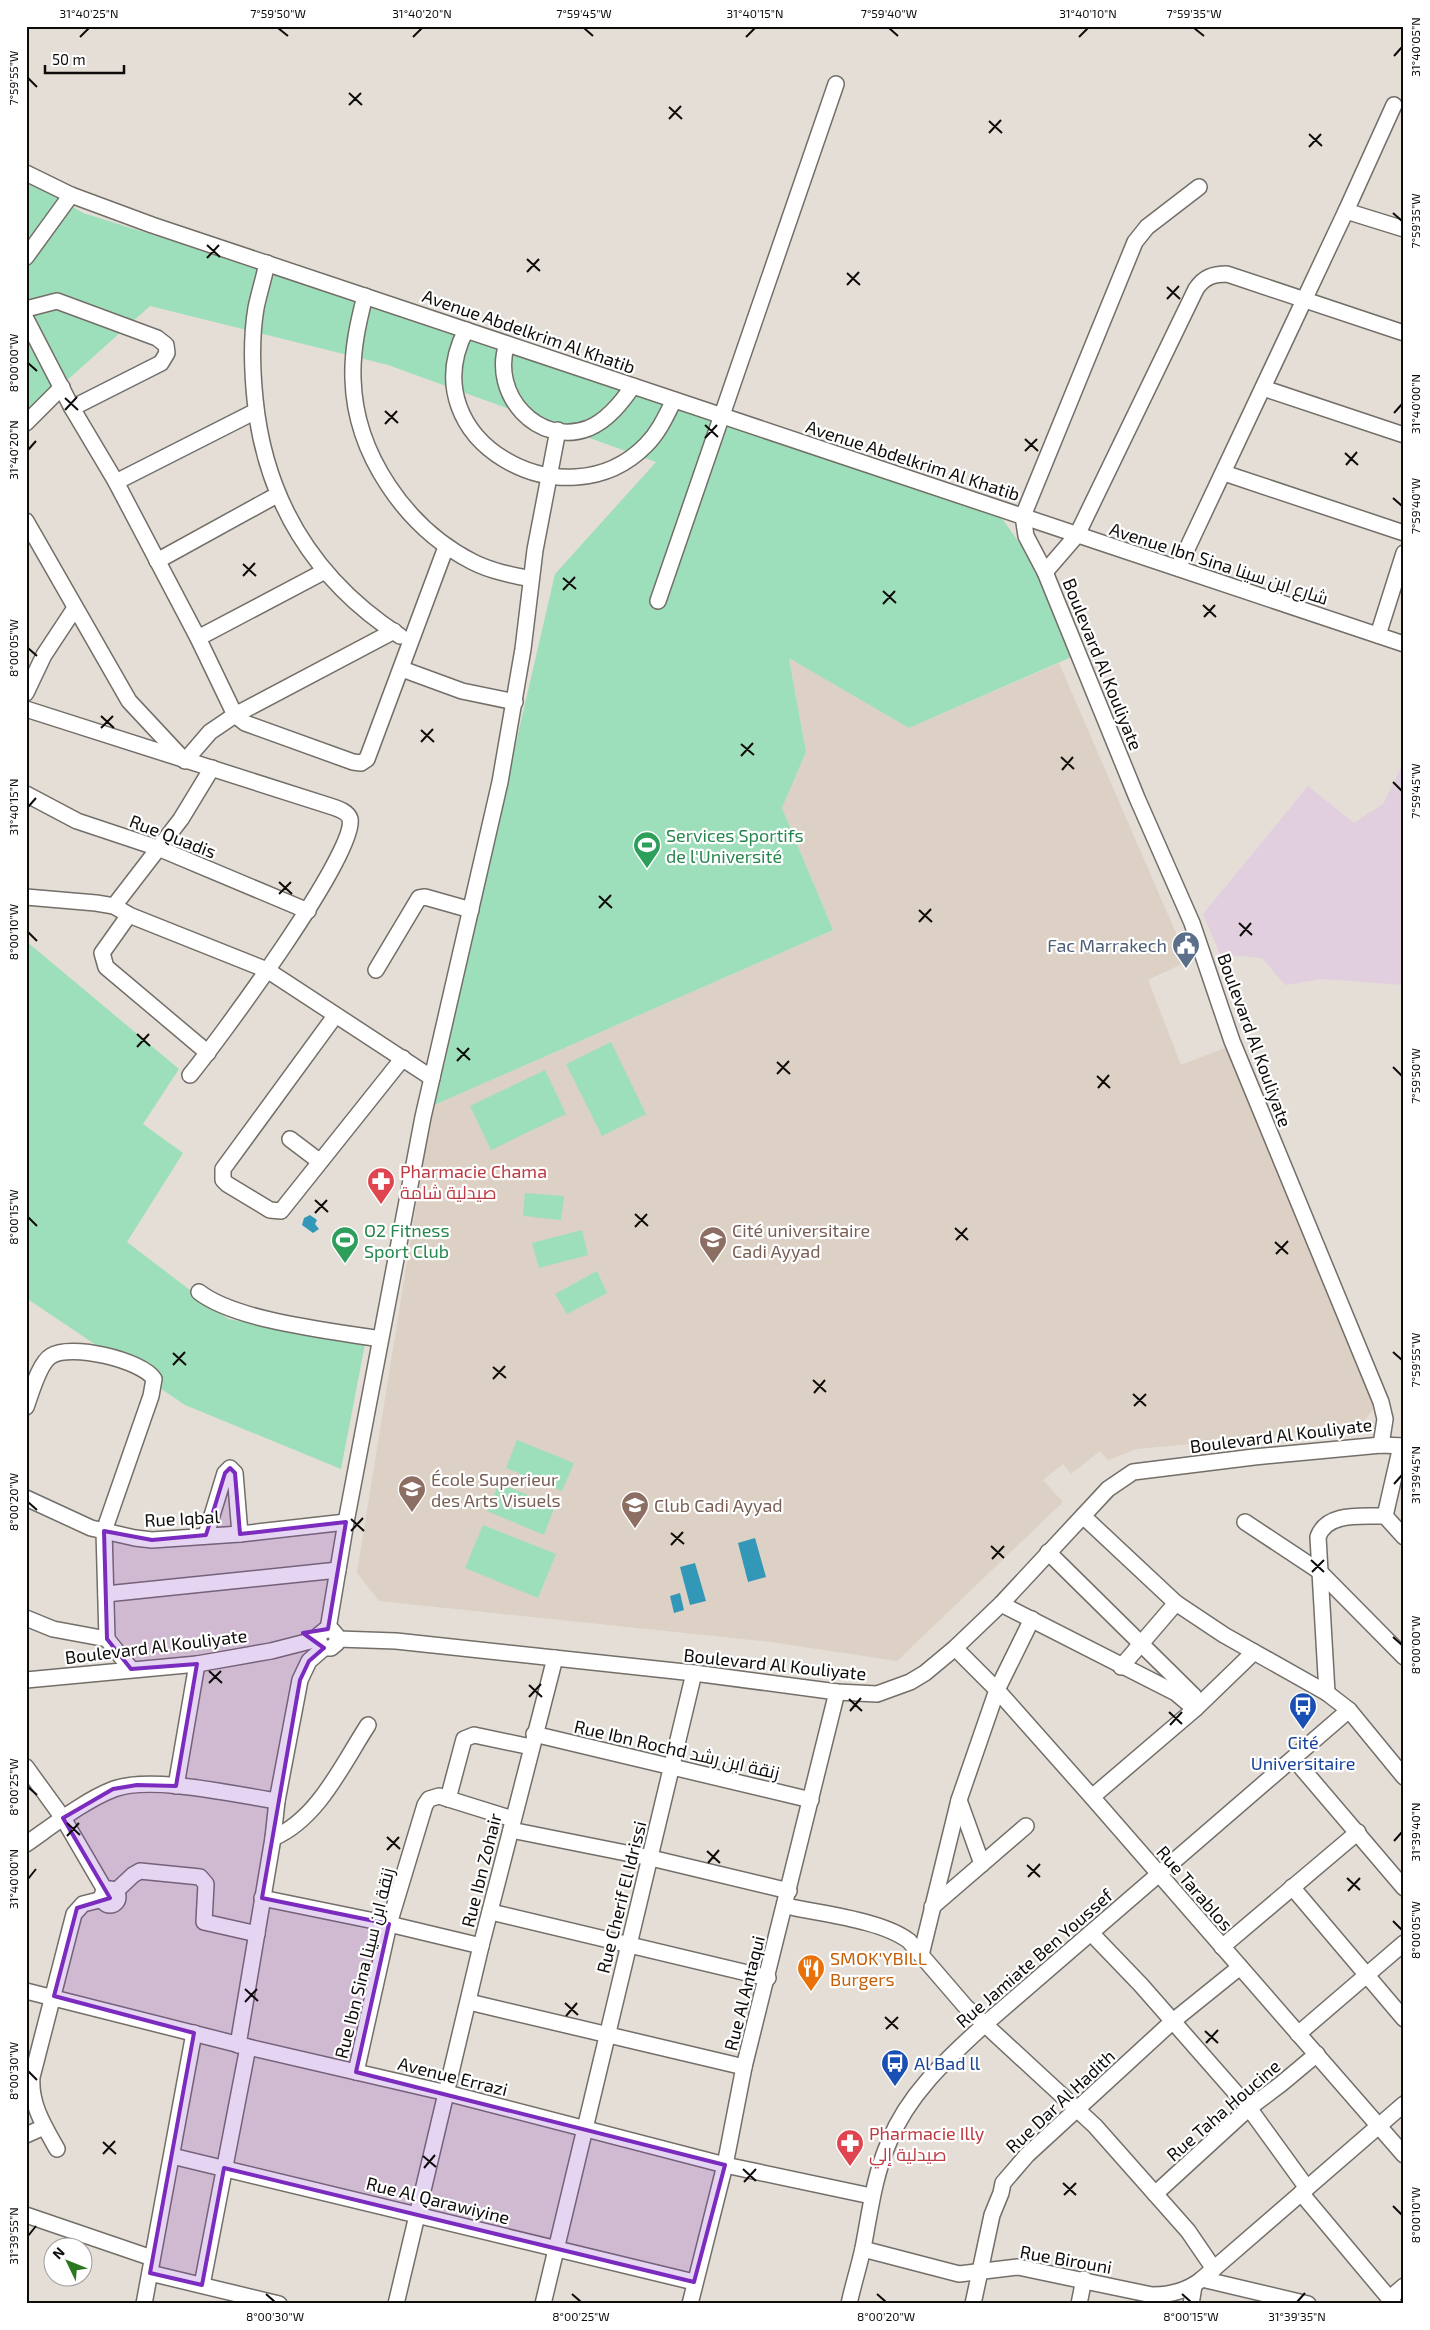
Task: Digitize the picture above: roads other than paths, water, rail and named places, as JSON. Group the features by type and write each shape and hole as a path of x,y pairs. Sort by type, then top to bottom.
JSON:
{"street":[{"path":"658,601 836,84"},
{"path":"1178,568 1305,300 1394,105"},
{"name":"Avenue Abdelkrim Al Khatib","path":"26,173 72,196 721,416 1023,516"},
{"path":"1023,516 1136,242 1147,227 1199,187"},
{"path":"26,257 72,196"},
{"path":"1346,211 1404,229"},
{"path":"267,263 256,308 253,366 256,411 266,461 277,495 305,544 325,571 353,601 411,643"},
{"name":"Boulevard Al Kouliyate","path":"1045,572 1077,535 1200,283 1211,276 1227,274 1404,333"},
{"path":"365,296 355,339 353,380 357,410 366,439 380,472 401,503 422,526 446,546 490,569 531,579"},
{"path":"26,308 57,300 157,338 166,345 167,353 162,363 72,408"},
{"path":"26,320 72,408 116,482 158,561 235,715 255,729 353,762 360,763 370,756 446,546"},
{"path":"466,330 457,350 453,379 457,401 467,422 482,443 502,459 524,470 548,476 589,476 626,461 655,436 674,400"},
{"path":"508,344 503,360 503,376 513,401 533,420 558,430 575,431 591,427 615,409 633,386"},
{"path":"26,423 62,387"},
{"path":"1263,388 1404,435"},
{"path":"116,482 256,411"},
{"path":"202,2285 224,2168 243,2046 257,1934 273,1838 277,1801 302,1672 327,1639 346,1522 380,1339 432,1078 492,820 515,702 531,579 548,476 558,430"},
{"path":"1224,473 1404,533"},
{"path":"158,561 277,495"},
{"name":"Avenue Ibn Sina شارع ابن سينا","path":"1023,516 1404,644"},
{"name":"Boulevard Al Kouliyate","path":"26,1680 197,1664 327,1639 396,1641 694,1673 837,1692 877,1694 894,1689 925,1673 955,1648 1001,1604 1108,1489 1133,1472 1254,1457 1381,1445 1385,1419 1381,1402 1232,1041 1192,923 1137,798 1045,572 1026,536 1023,516"},
{"path":"28,531 129,701 185,761"},
{"path":"1378,636 1404,553"},
{"path":"198,638 325,571"},
{"path":"26,693 44,655 75,608"},
{"path":"185,761 210,732 235,715 394,631"},
{"path":"402,669 462,691 515,702"},
{"path":"26,709 333,807 348,814 350,823 339,855 308,911 208,1053 190,1075"},
{"path":"114,906 181,819 212,768"},
{"name":"Rue Quadis","path":"28,799 78,821 158,848 308,911"},
{"path":"26,897 114,906 129,915 267,970 432,1078"},
{"path":"376,970 419,898 425,897 471,910"},
{"path":"129,915 102,953 106,966 208,1053"},
{"path":"335,1016 223,1168 222,1175 227,1184 276,1212 281,1211 403,1058"},
{"path":"290,1139 319,1161"},
{"path":"199,1292 212,1301 241,1312 380,1339"},
{"path":"26,1407 29,1389 49,1356 58,1352 82,1352 140,1366 150,1373 154,1379 151,1396 104,1531 107,1638 131,1669"},
{"path":"1381,1445 1402,1446 1386,1516"},
{"path":"206,1535 225,1473 230,1468 235,1473 240,1534"},
{"name":"Rue Iqbal","path":"26,1498 75,1521 104,1531 152,1540 240,1534 346,1522"},
{"path":"1083,1516 1176,1603 1254,1652 1327,1693 1349,1710 1404,1776"},
{"path":"1386,1516 1404,1537"},
{"path":"1327,1693 1318,1537 1326,1524 1332,1520 1386,1516"},
{"path":"1245,1522 1319,1570 1404,1657"},
{"path":"1048,1552 1198,1705"},
{"path":"106,1594 338,1570"},
{"path":"1121,1667 1176,1603"},
{"path":"1001,1604 1198,1705"},
{"path":"26,1618 53,1629 107,1638"},
{"path":"921,1955 959,1800 997,1690 1032,1619"},
{"name":"Rue Tarablos","path":"955,1648 997,1690 1092,1797 1404,2155"},
{"path":"1092,1797 1198,1705 1254,1652"},
{"name":"Rue Ibn Zohair","path":"396,2304 416,2214 470,2002 481,1946 491,1912 532,1740 555,1658"},
{"path":"176,1786 197,1664"},
{"name":"Rue Cherif El Idrissi","path":"543,2304 694,1673"},
{"name":"Rue Al Antaqui","path":"690,2304 725,2165 744,2067 786,1906 837,1692"},
{"name":"Rue Jamiate Ben Youssef","path":"849,2304 863,2249 871,2196 889,2142 901,2118 931,2076 984,2025 1349,1710"},
{"path":"273,1838 289,1831 306,1816 368,1725"},
{"name":"Rue Ibn Rochd زنقة ابن رشد","path":"448,1799 464,1739 474,1735 532,1740 672,1767 811,1800"},
{"path":"1294,1759 1404,1888"},
{"path":"26,1767 63,1818 108,1893"},
{"path":"26,1844 63,1818 113,1789 137,1785 176,1786 277,1801"},
{"name":"Rue Ibn Sina زنقة ابن سينا","path":"356,2072 389,1924 425,1805 434,1796 448,1799"},
{"path":"448,1799 512,1825 789,1891"},
{"path":"959,1800 982,1864"},
{"path":"932,1907 1026,1826"},
{"path":"1222,1948 1358,1832"},
{"path":"57,2149 44,2127 31,2092 32,2077 74,1914 83,1904 108,1893 140,1871 200,1877 206,1884 204,1922 257,1934"},
{"path":"1292,1887 1404,2019"},
{"path":"262,1898 389,1924 481,1946"},
{"path":"786,1906 891,1930 909,1941 965,2006 984,2025 1076,2111 1095,2126 1188,2231 1203,2278"},
{"path":"491,1912 768,1978"},
{"path":"1091,1933 1173,2021 1248,2108 1304,2190 1392,2301 1404,2286"},
{"path":"1298,2034 1404,1943"},
{"name":"Rue Dar Al Hadith","path":"973,2304 992,2215 1002,2193 1003,2183 1027,2155 1173,2021 1240,1967"},
{"name":"Avenue Errazi","path":"26,1991 54,1996 243,2046 447,2093 725,2165 871,2196"},
{"path":"470,2002 744,2067"},
{"path":"144,2304 194,2033"},
{"name":"Rue Taha Houcine","path":"1155,2194 1248,2108 1316,2054"},
{"path":"1191,2304 1203,2278 1404,2104"},
{"path":"26,2135 44,2127"},
{"name":"Rue Al Qarawiyine","path":"172,2156 694,2282"},
{"path":"26,2215 152,2258"},
{"name":"Rue Birouni","path":"863,2249 959,2274 1018,2266 1084,2279 1152,2296 1170,2295 1203,2278"},
{"path":"150,2274 279,2304"},
{"path":"1203,2278 1308,2304"},
{"path":"1079,2304 1084,2279"}],"water":[{"path":"310,1215 317,1220 315,1224 319,1229 313,1233 302,1225 304,1218"},
{"path":"755,1538 766,1577 748,1582 738,1543"},
{"path":"695,1563 706,1601 690,1605 680,1567"},
{"path":"680,1593 684,1610 674,1613 670,1596"}],"place":[{"name":"Services Sportifs de l'Université","path":"647,869"},
{"name":"Fac Marrakech","path":"1186,969"},
{"name":"Pharmacie Chama صيدلية شامة","path":"381,1205"},
{"name":"O2 Fitness Sport Club","path":"345,1264"},
{"name":"Cité universitaire Cadi Ayyad","path":"713,1264"},
{"name":"École Superieur des Arts Visuels","path":"412,1513"},
{"name":"Club Cadi Ayyad","path":"635,1529"},
{"name":"Cité Universitaire","path":"1303,1730"},
{"name":"SMOK'YBILL Burgers","path":"811,1992"},
{"name":"Al Bad ll","path":"895,2087"},
{"name":"Pharmacie Illy صيدلية إلي","path":"850,2167"}]}
